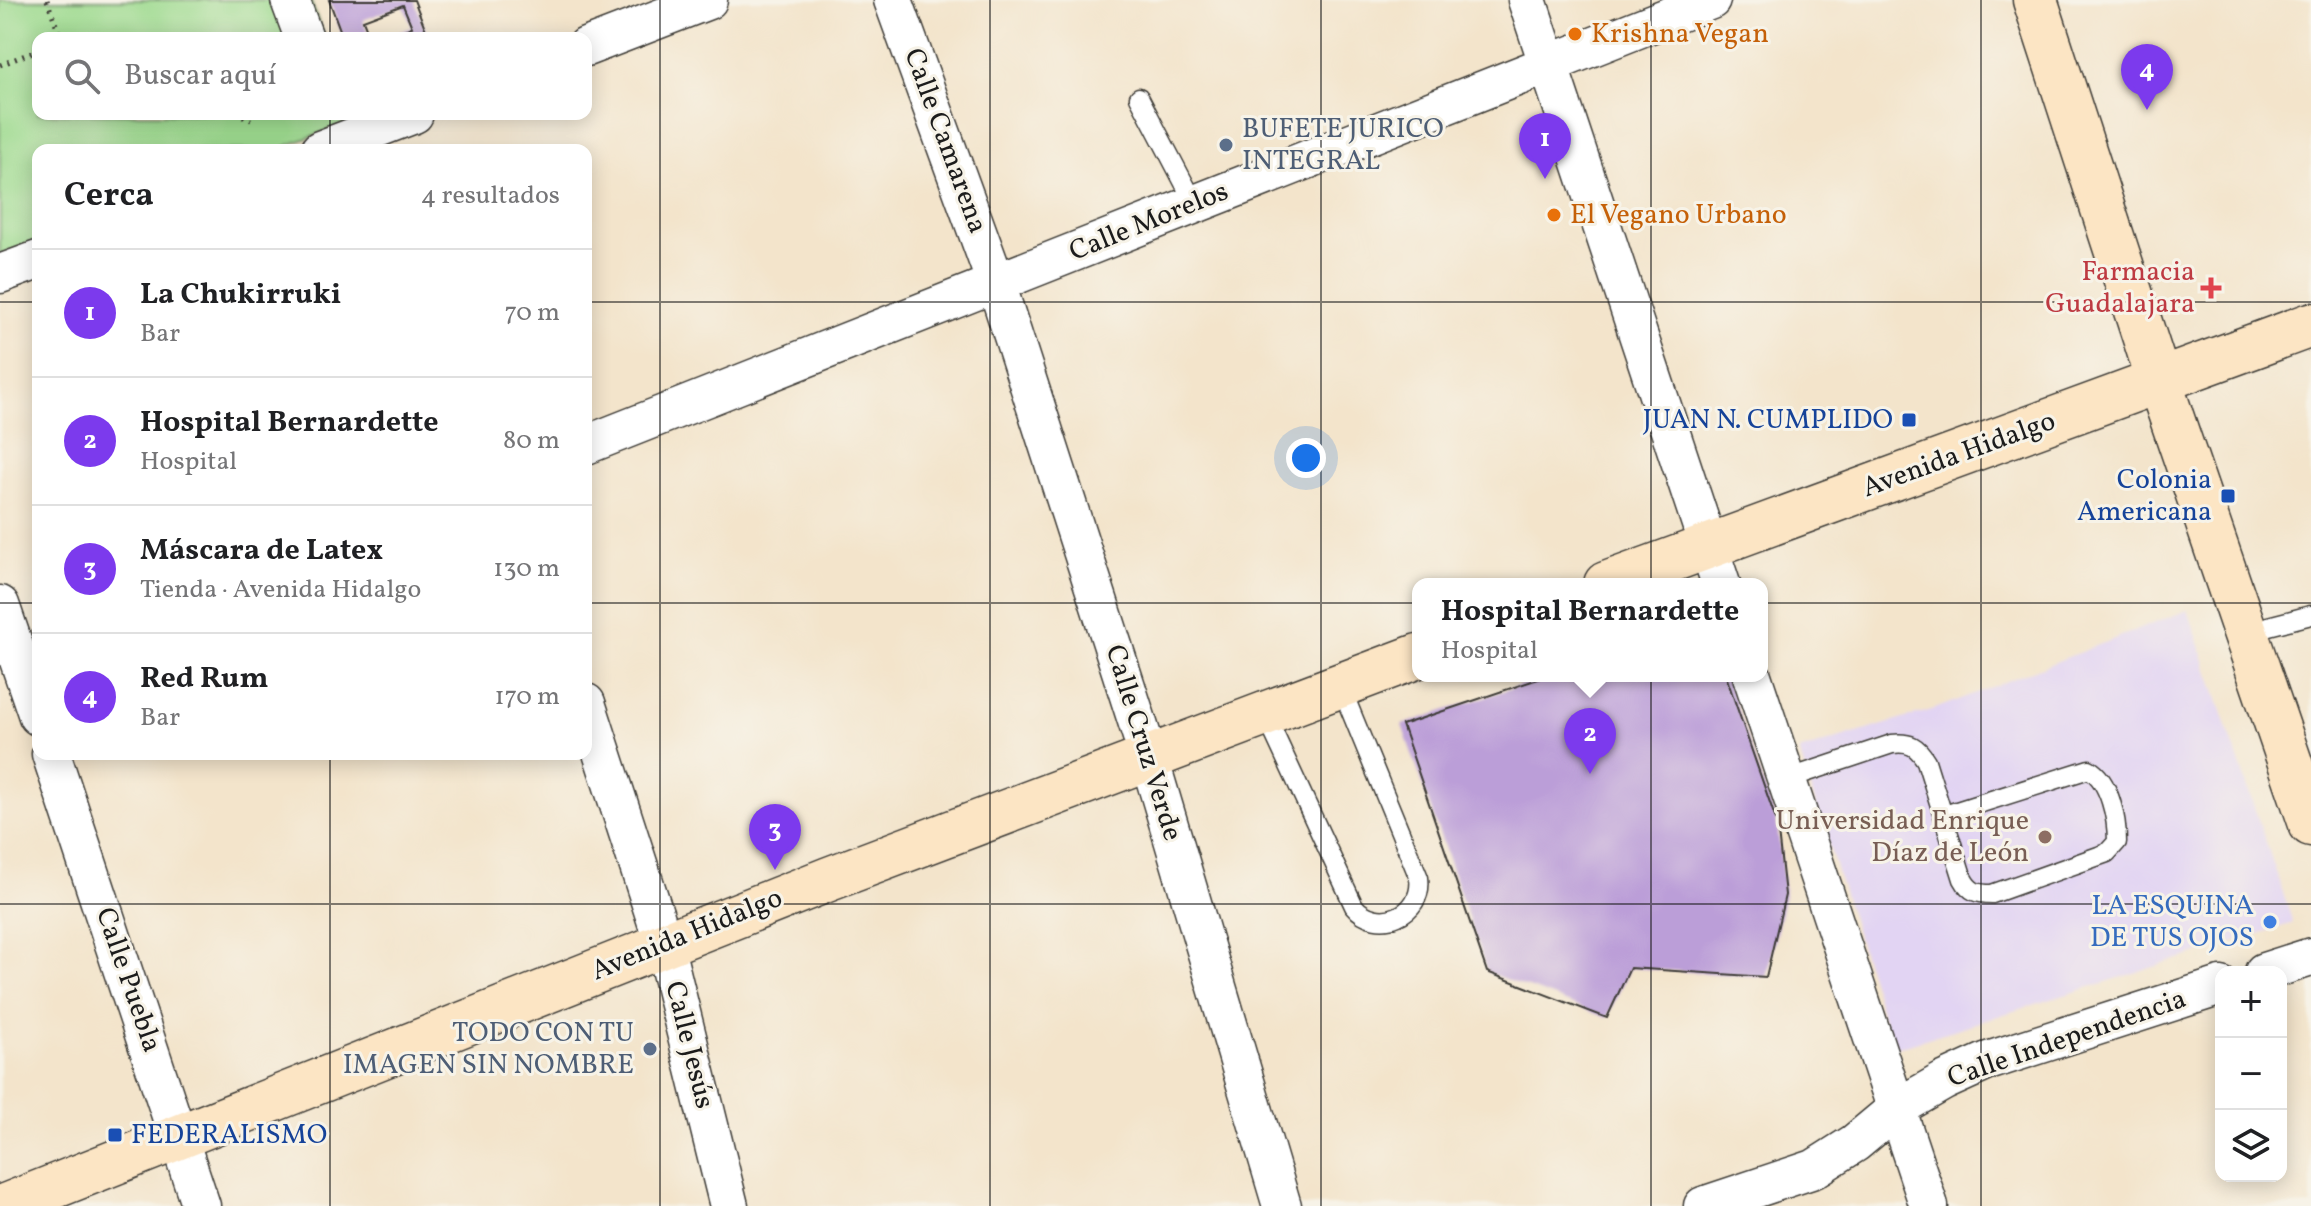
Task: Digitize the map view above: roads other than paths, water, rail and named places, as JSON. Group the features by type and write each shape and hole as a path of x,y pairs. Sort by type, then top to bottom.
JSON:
{"main road":[{"path":"2035,0 2160,383 2311,824"},
{"name":"Avenida Hidalgo","path":"1640,578 1715,565 2160,383 2311,325"},
{"name":"Avenida Hidalgo","path":"5,1206 664,944 1412,658"}],"street":[{"path":"290,0 302,32"},
{"path":"592,45 708,0"},
{"name":"Calle Camarena","path":"893,0 996,283"},
{"path":"1527,0 1715,565"},
{"name":"Calle Morelos","path":"592,443 1711,0"},
{"path":"335,139 395,120"},
{"path":"0,274 32,262"},
{"name":"Calle Cruz Verde","path":"996,283 1149,758 1282,1206"},
{"path":"0,605 32,700"},
{"path":"1754,682 1929,1206"},
{"name":"Calle Jesús","path":"592,722 664,944 729,1206"},
{"name":"Calle Puebla","path":"53,760 181,1136 201,1206"},
{"path":"2283,966 2311,957"},
{"name":"Calle Independencia","path":"1703,1206 1814,1169 1855,1143 1897,1108 1944,1081 1988,1061 2215,988"}],"lane":[{"path":"1139,97 1195,204"},
{"path":"2245,632 2311,615"},
{"path":"1265,714 1354,906 1362,916 1375,921 1388,919 1415,904 1421,892 1419,878 1340,685"},
{"path":"1787,779 1892,744 1907,742 1919,749 1926,761 1963,879 1969,889 1980,894 1992,894 2107,853 2117,842 2117,825 2103,782 2089,769 1944,815"}],"place":[{"name":"Krishna Vegan","path":"1575,34"},
{"name":"Red Rum","path":"2147,110"},
{"name":"BUFETE JURICO INTEGRAL","path":"1226,145"},
{"name":"La Chukirruki","path":"1545,179"},
{"name":"El Vegano Urbano","path":"1554,215"},
{"name":"Farmacia Guadalajara","path":"2211,288"},
{"name":"JUAN N. CUMPLIDO","path":"1909,420"},
{"name":"Colonia Americana","path":"2228,496"},
{"name":"Hospital Bernardette","path":"1590,774"},
{"name":"Universidad Enrique Díaz de León","path":"2045,837"},
{"name":"Máscara de Latex","path":"775,870"},
{"name":"LA ESQUINA DE TUS OJOS","path":"2270,922"},
{"name":"TODO CON TU IMAGEN SIN NOMBRE","path":"650,1049"},
{"name":"FEDERALISMO","path":"115,1135"}]}
